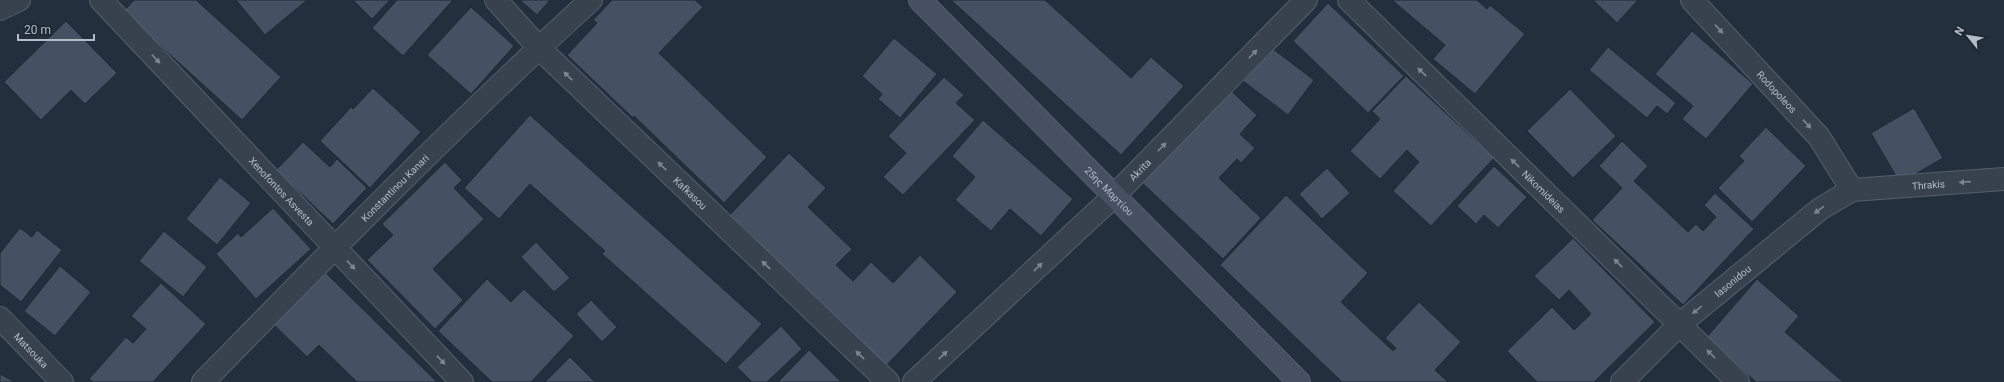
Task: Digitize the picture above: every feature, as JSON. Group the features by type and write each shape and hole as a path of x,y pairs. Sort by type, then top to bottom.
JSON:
{"main road":[{"name":"25ης Μαρτίου","path":"920,0 1299,382"}],"street":[{"path":"0,9 19,0"},
{"name":"Xenofontos Asvesta","path":"101,0 462,382"},
{"name":"Kafkasou","path":"496,0 539,48 888,382"},
{"name":"Konstantinou Kanari","path":"203,382 334,247 539,48 591,0"},
{"name":"Akrita","path":"914,382 1114,196 1306,0"},
{"name":"Nikomideias","path":"1349,0 1738,382"},
{"name":"Rodopoleos","path":"1692,0 1820,137 1852,190"},
{"name":"Thrakis","path":"1852,190 2004,179"},
{"name":"Iasonidou","path":"1622,382 1680,324 1820,209 1852,190"},
{"name":"Matsouka","path":"0,318 62,382"}],"building":[{"path":"134,0 196,0 281,77 242,120 123,12"},
{"path":"236,0 307,0 265,35"},
{"path":"353,0 390,0 372,19"},
{"path":"397,0 453,0 403,56 372,28"},
{"path":"520,0 550,0 537,15"},
{"path":"612,0 695,0 703,7 659,53 767,157 724,203 634,116 633,118 567,55 597,23 593,20"},
{"path":"951,0 1045,0 1131,78 1151,57 1184,86 1121,155"},
{"path":"1392,0 1477,0 1487,9 1490,5 1525,34 1475,94 1433,59 1445,45"},
{"path":"1593,0 1638,0 1617,23"},
{"path":"1328,3 1404,76 1368,113 1293,41"},
{"path":"471,7 514,46 471,94 427,55"},
{"path":"66,21 117,73 85,104 71,90 41,120 4,82"},
{"path":"1692,31 1753,84 1706,139 1682,119 1693,106 1655,74"},
{"path":"894,38 937,74 900,118 878,99 882,94 862,76"},
{"path":"1269,46 1314,80 1288,115 1243,81"},
{"path":"1608,47 1676,103 1667,114 1657,106 1647,118 1589,70"},
{"path":"1406,76 1494,158 1431,226 1393,191 1419,162 1407,150 1380,179 1350,151 1380,119 1372,111"},
{"path":"944,77 964,95 956,103 975,120 903,195 883,177 906,153 888,136"},
{"path":"1226,86 1257,115 1240,134 1255,148 1241,163 1237,159 1219,178 1261,218 1223,259 1138,179"},
{"path":"373,88 421,132 370,188 320,141 351,107 353,109"},
{"path":"1570,89 1616,136 1573,178 1527,131"},
{"path":"1914,108 1943,158 1900,183 1871,133"},
{"path":"530,115 762,324 726,364 602,254 605,251 530,184 499,219 464,188"},
{"path":"983,120 1073,199 1041,236 1010,209 991,231 955,200 975,177 952,156"},
{"path":"1766,127 1806,166 1752,222 1718,188 1744,161 1739,156"},
{"path":"1622,141 1648,166 1634,181 1688,232 1696,224 1703,231 1716,217 1704,205 1715,193 1754,229 1683,305 1592,220 1622,188 1599,166"},
{"path":"303,142 330,167 337,159 367,188 333,224 276,170"},
{"path":"789,153 826,188 808,207 852,249 836,265 853,281 871,262 893,283 920,255 957,292 879,373 723,222"},
{"path":"445,162 462,180 454,188 484,219 433,269 463,300 435,329 367,260 393,235 382,224"},
{"path":"1494,166 1527,197 1498,228 1484,215 1476,224 1457,206"},
{"path":"1327,168 1350,193 1322,219 1299,194"},
{"path":"220,177 251,203 217,245 186,219"},
{"path":"1286,195 1368,273 1341,302 1393,351 1396,348 1385,338 1419,302 1461,342 1435,370 1448,382 1342,382 1220,265"},
{"path":"273,208 311,249 256,299 216,254 238,233 241,237"},
{"path":"20,228 32,237 37,230 62,250 21,302 0,285 0,253"},
{"path":"164,231 207,267 183,297 139,261"},
{"path":"1573,238 1655,322 1594,382 1537,382 1507,351 1552,307 1574,330 1591,314 1569,290 1559,300 1534,276"},
{"path":"536,242 570,278 554,292 521,257"},
{"path":"60,266 91,292 55,336 24,311"},
{"path":"323,270 437,382 357,382 319,345 307,357 272,323"},
{"path":"487,279 511,302 524,289 574,336 531,382 492,382 438,331"},
{"path":"1757,279 1799,316 1785,332 1843,382 1756,382 1706,338"},
{"path":"161,283 206,324 153,382 93,382 89,379 126,337 133,343 146,329 131,316"},
{"path":"591,300 617,327 602,342 576,314"},
{"path":"781,326 802,349 767,382 752,382 737,367"},
{"path":"809,350 841,382 778,382"},
{"path":"570,357 595,382 545,382"},
{"path":"0,374 15,382 0,382"}]}
